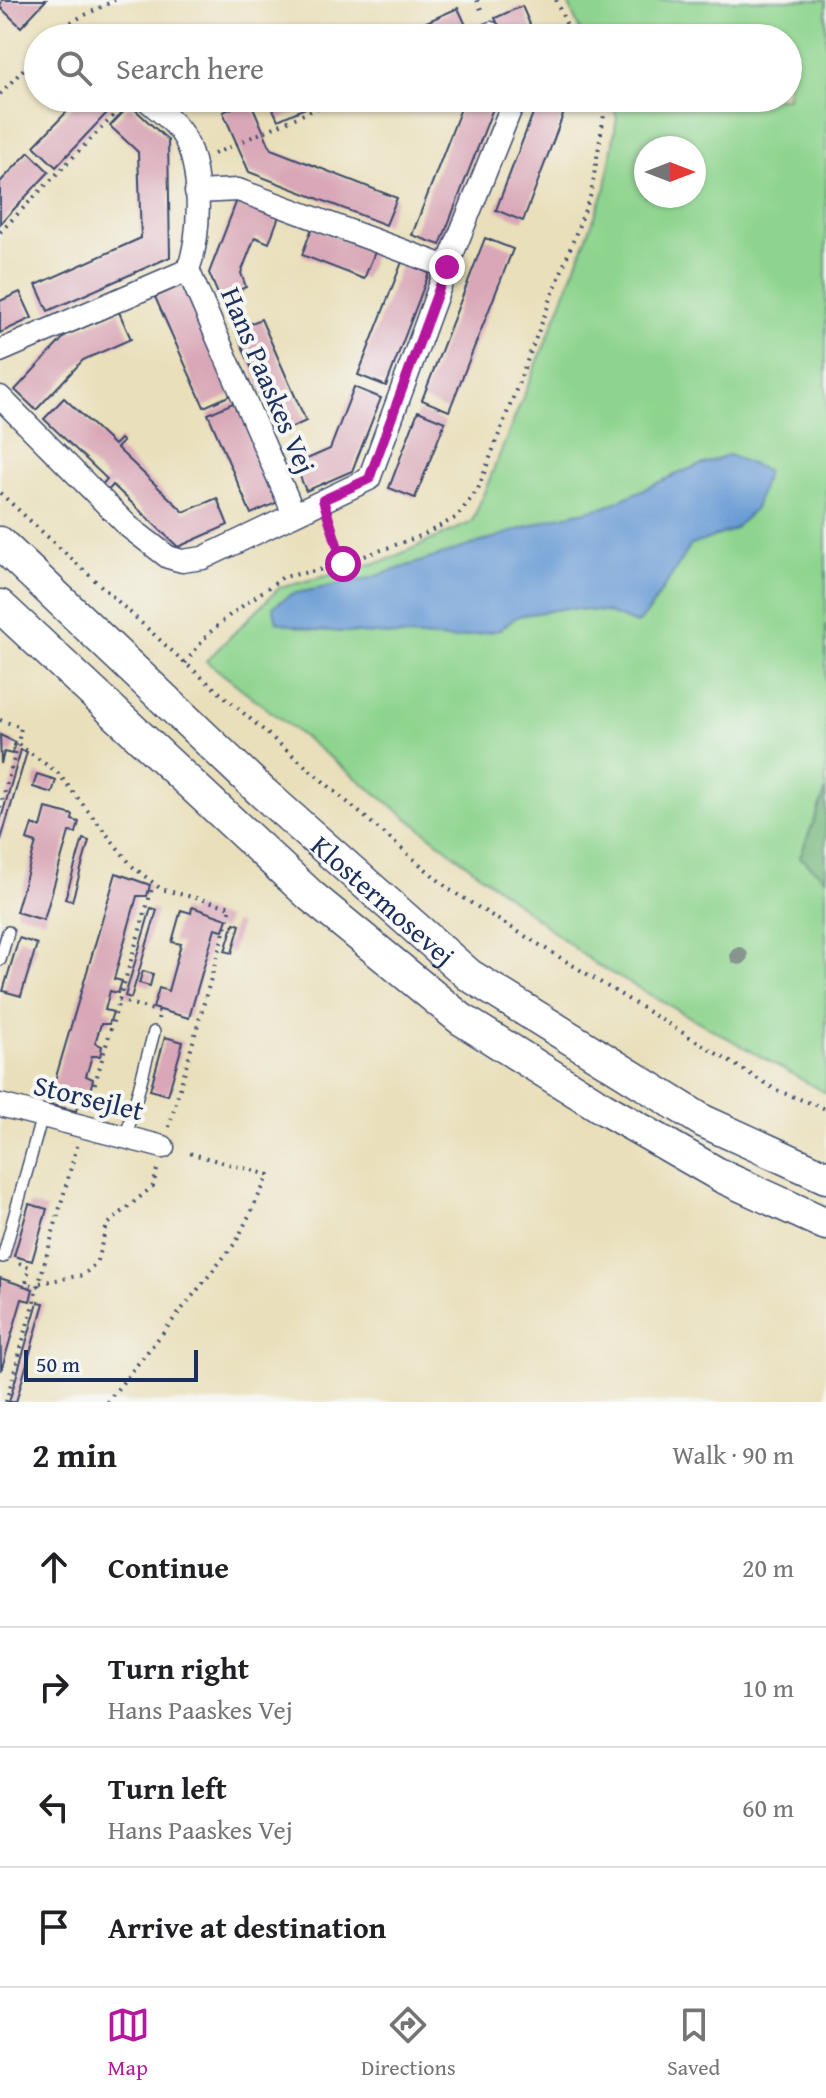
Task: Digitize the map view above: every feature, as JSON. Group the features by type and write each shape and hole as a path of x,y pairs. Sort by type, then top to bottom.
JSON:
{"main road":[{"name":"Klostermosevej","path":"0,543 262,792 469,975 703,1121 826,1177"},
{"name":"Klostermosevej","path":"0,606 311,896 461,1019 603,1108 723,1177 826,1224"}],"street":[{"name":"Hans Paaskes Vej","path":"160,112 182,132 194,161 195,250 188,270 294,514"},
{"name":"Hans Paaskes Vej","path":"0,397 129,527 168,557 182,561 203,558 369,479 447,267 509,112"},
{"path":"196,192 238,190 447,267"},
{"name":"Hans Paaskes Vej","path":"0,351 188,270"},
{"name":"Storsejlet","path":"0,1105 163,1147"}],"lane":[{"path":"0,960 8,932"},
{"path":"126,1137 154,1032"},
{"path":"3,1257 42,1116"}],"path":[{"path":"67,24 105,2 115,0"},
{"path":"556,0 566,24"},
{"path":"0,94 24,69"},
{"path":"0,232 117,112"},
{"path":"194,161 308,112"},
{"path":"185,663 208,634 283,577 343,564 423,535 457,517 478,489 591,194 603,112"},
{"path":"0,493 185,663 450,890 776,1090 826,1109"},
{"path":"323,500 343,564"},
{"path":"0,720 21,727 0,808"},
{"path":"3,1257 29,1267 26,1284 40,1285 83,1275 96,1264 107,1225 153,1186 231,907 161,889 153,884 123,855 58,773 18,744"},
{"path":"119,1000 160,1012 154,1032"},
{"path":"107,1402 236,1242 269,1175 163,1147"}],"green space":[{"path":"567,0 826,0 826,790 800,857 826,879 826,1093 595,964 206,661 279,588 387,560 472,522 606,187 617,117 615,112 802,112 802,24 577,24","holes":["729,455 733,530 691,545 648,613 637,624 606,612 567,608 518,616 453,639 315,630 277,622 292,594 367,579 558,517 605,507 684,471"]},
{"path":"826,790 826,879 800,857"}],"water":[{"path":"729,455 767,471 755,509 733,530 691,545 637,624 606,612 566,608 518,616 499,630 453,639 315,630 277,622 273,607 292,594 367,579 558,517 605,507 684,471"}],"building":[{"path":"2,0 46,0 21,27 0,7"},
{"path":"522,6 530,24 498,24 495,18"},
{"path":"458,8 465,24 422,24"},
{"path":"67,112 108,112 56,167 34,146"},
{"path":"123,112 138,112 168,140 170,257 48,311 36,285 141,238 138,152 110,126"},
{"path":"223,112 255,112 271,149 397,198 386,225 249,172"},
{"path":"274,112 296,112 278,120"},
{"path":"460,112 492,112 440,245 412,235"},
{"path":"533,112 564,112 523,221 496,210"},
{"path":"29,152 49,172 0,224 0,182"},
{"path":"237,200 279,216 269,243 255,237 241,273 246,287 220,299 209,273"},
{"path":"312,228 375,252 364,279 302,255"},
{"path":"485,238 513,249 449,411 422,400"},
{"path":"402,262 429,273 386,386 358,375"},
{"path":"182,285 231,395 204,407 155,297"},
{"path":"20,292 32,318 0,333 0,301"},
{"path":"119,312 131,339 83,360 36,410 15,390 66,335"},
{"path":"261,319 306,421 280,433 235,330"},
{"path":"354,387 381,398 352,471 306,491 291,455 301,451 305,460 330,449"},
{"path":"64,398 114,445 120,439 123,442 117,448 184,512 217,498 228,525 178,547 113,485 106,493 100,487 107,479 44,419"},
{"path":"235,402 278,502 251,514 208,414"},
{"path":"418,411 445,422 415,498 389,488"},
{"path":"0,735 15,742 12,754 4,752 1,764"},
{"path":"21,750 27,752 0,843 0,822"},
{"path":"37,774 56,780 52,793 33,787"},
{"path":"46,808 73,815 72,820 79,822 76,833 69,832 44,920 16,912 36,843 27,840 32,824 41,827"},
{"path":"83,839 89,841 72,901 65,899"},
{"path":"116,873 150,885 147,896 137,896 114,979 122,981 118,993 110,991 105,1010 113,1012 109,1024 101,1024 95,1043 102,1046 100,1056 92,1056 86,1076 93,1079 90,1091 82,1090 76,1111 48,1104"},
{"path":"192,907 227,919 223,930 215,928 189,1018 153,1008 159,988 168,991 181,944 172,942 181,910 191,913"},
{"path":"151,908 157,910 131,998 125,996"},
{"path":"234,923 240,925 232,953 225,951"},
{"path":"19,938 37,944 21,996 3,991"},
{"path":"143,971 153,974 150,986 139,983"},
{"path":"165,1037 183,1042 168,1095 150,1090"},
{"path":"29,1204 47,1209 32,1261 14,1256"},
{"path":"0,1278 33,1289 30,1301 22,1299 1,1371"},
{"path":"38,1302 44,1303 16,1402 9,1402"}],"route":[{"path":"343,564 323,500 369,479 447,267"}]}
